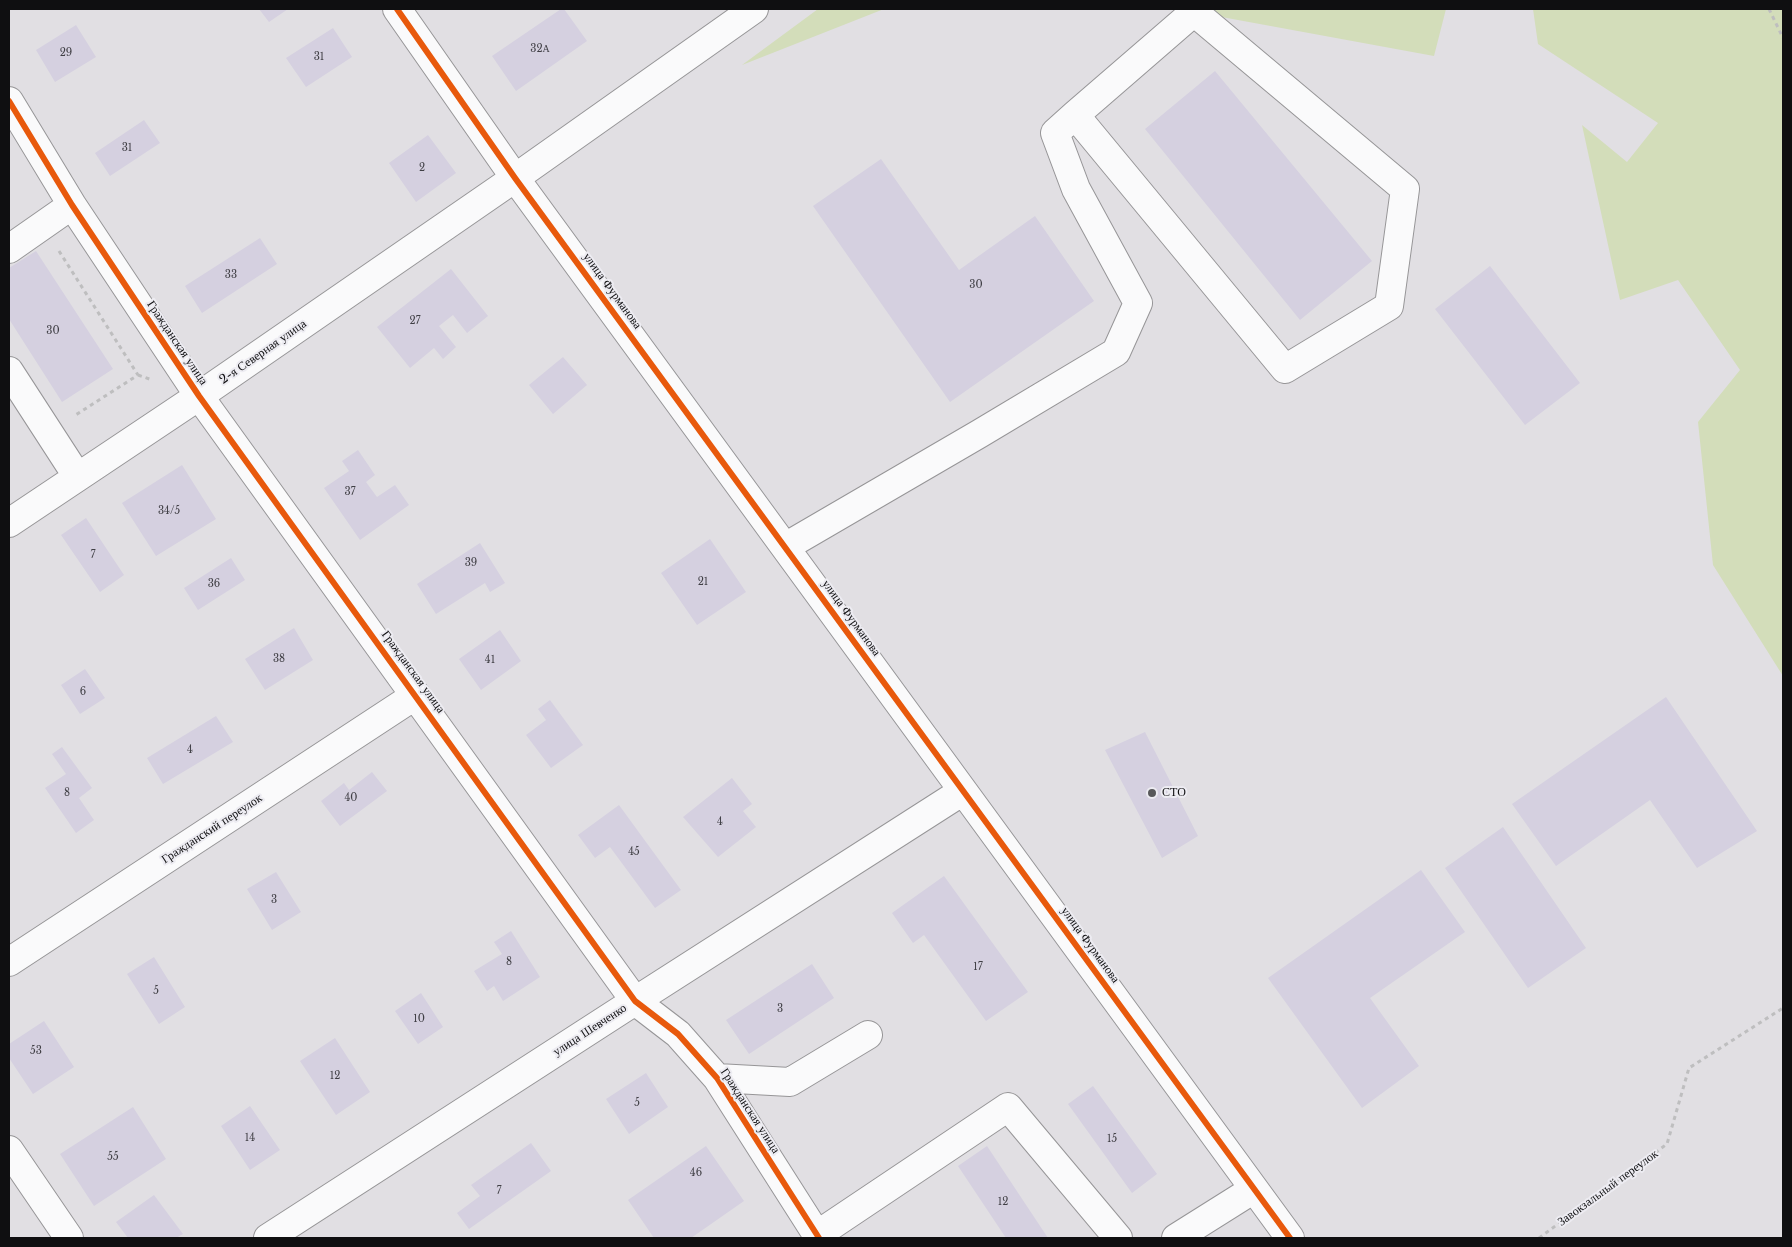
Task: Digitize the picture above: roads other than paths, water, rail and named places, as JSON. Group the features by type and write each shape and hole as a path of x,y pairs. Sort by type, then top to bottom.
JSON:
{"street":[{"name":"улица Фурманова","path":"397,9 515,178 1290,1238"},
{"name":"2-я Северная улица","path":"9,523 199,396 515,178 754,9"},
{"path":"785,547 1116,352 1138,303 1076,189 1055,133 1075,115 1194,12 1405,189 1389,306 1285,369 1075,115"},
{"name":"Гражданская улица","path":"9,101 72,205 199,396 635,1001 678,1034 717,1078 818,1236"},
{"path":"9,249 72,205"},
{"path":"9,371 77,476"},
{"name":"Гражданский переулок","path":"9,962 416,695"},
{"name":"улица Шевченко","path":"268,1238 964,791"},
{"path":"717,1078 790,1082 868,1035"},
{"path":"818,1236 1008,1107 1118,1238"},
{"path":"9,1150 69,1238"},
{"path":"1176,1238 1254,1189"}],"place":[{"name":"СТО","path":"1152,793"}]}
